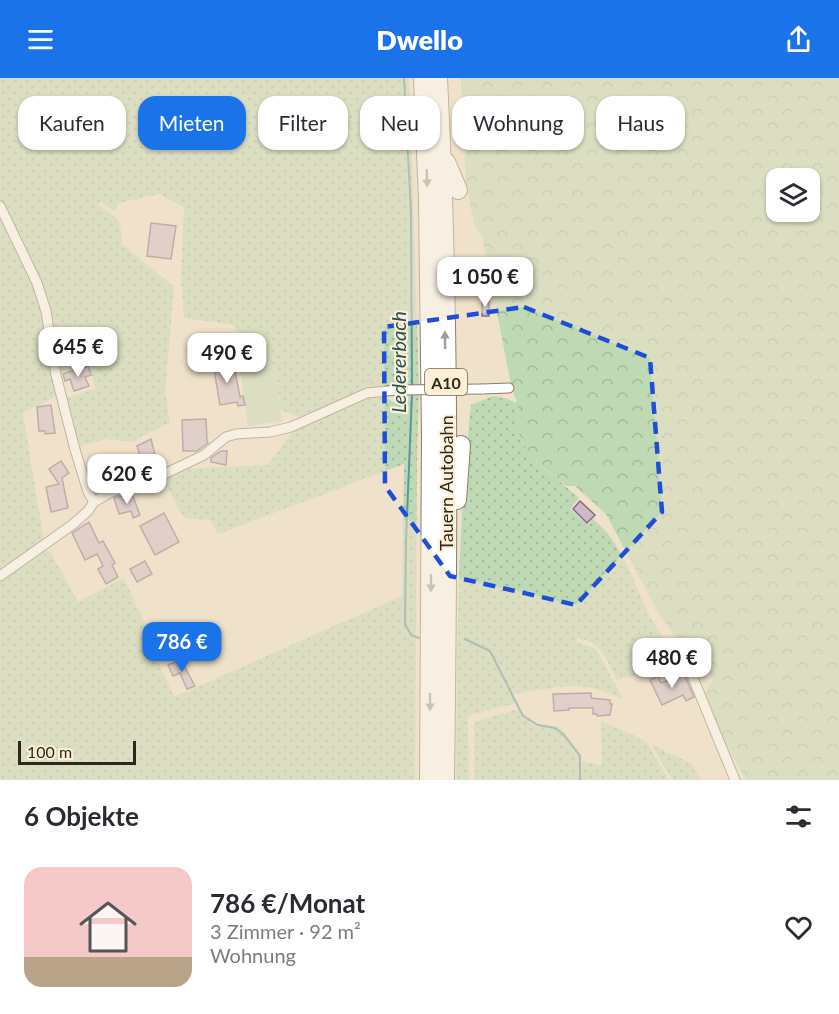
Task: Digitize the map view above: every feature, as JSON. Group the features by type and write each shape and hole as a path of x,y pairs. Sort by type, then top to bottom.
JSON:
{"highway":[{"name":"Tauern Autobahn","path":"423,78 428,200 431,437 429,780"},
{"name":"Tauern Autobahn","path":"438,78 442,156 446,437 445,780"},
{"path":"442,156 458,190"},
{"path":"446,609 453,577 461,445"}],"street":[{"path":"0,206 37,283 46,311 56,375 74,446 88,492 94,502"},
{"path":"0,576 72,525 88,511 94,502 111,492 139,485 204,455 226,437 291,427 367,393 397,390 509,388"},
{"path":"685,666 689,668 735,780"}],"highlighted area":[{"path":"524,307 650,358 662,512 576,605 450,576 385,486 384,327"}],"green space":[{"path":"0,78 409,78 410,96 360,96 360,150 411,150 419,386 404,386 404,376 360,392 304,418 281,410 274,366 266,367 264,355 246,358 234,325 184,318 181,279 184,207 159,194 119,203 114,211 100,201 98,205 118,220 122,244 174,287 165,392 170,422 132,442 105,439 80,446 64,399 96,388 88,365 57,374 47,306 0,200"},
{"path":"461,78 839,78 839,780 746,780 720,733 705,692 713,681 704,661 691,660 656,609 606,514 575,486 566,486 529,455 518,431 517,403 511,385 482,236 474,224 466,183 464,150 584,150 584,96 462,96"},
{"path":"0,211 25,260 40,302 57,396 23,413 44,541 0,573"},
{"path":"274,366 282,421 248,426 240,370"},
{"path":"404,376 404,386 379,387 360,392 358,389 369,378"},
{"path":"379,394 395,403 395,394 419,394 415,780 0,780 0,579 45,549 51,553 78,602 124,578 174,697 402,596 404,464 218,534 210,520 184,518 162,478 181,469 268,465 296,427 361,398"},
{"path":"493,396 517,403 518,431 529,455 579,498 570,509 588,525 593,519 613,541 621,553 652,620 686,671 670,675 659,669 617,680 598,647 577,638 577,642 594,648 599,654 623,699 591,688 559,687 514,694 516,703 468,716 469,780 456,780 459,592 466,452 471,405"},
{"path":"518,709 537,724 560,727 581,753 582,780 579,780 577,754 560,732 556,729 538,726 522,718 515,710"},
{"path":"515,710 522,718 538,726 556,729 560,732 577,754 579,780 474,780 475,722"},
{"path":"601,721 646,741 669,780 582,780 582,761 602,766"},
{"path":"651,744 692,764 700,780 672,780"}],"building":[{"path":"151,223 176,226 171,259 147,256"},
{"path":"482,300 489,300 489,316 482,316"},
{"path":"233,361 240,397 243,396 245,405 238,406 237,402 220,405 213,364"},
{"path":"88,366 91,375 85,377 89,386 74,391 70,379 65,381 63,374"},
{"path":"51,405 55,433 45,434 45,431 39,431 37,407"},
{"path":"206,419 208,443 197,451 183,451 182,420"},
{"path":"151,439 156,459 143,464 137,446"},
{"path":"221,451 227,451 226,465 211,462 211,458"},
{"path":"61,461 69,473 62,478 68,508 51,512 46,487 59,484 49,469"},
{"path":"132,494 140,515 133,518 131,511 119,514 114,498"},
{"path":"580,501 595,515 587,523 573,509"},
{"path":"164,513 179,542 155,555 140,526"},
{"path":"89,522 99,543 103,541 115,563 112,565 118,577 106,584 98,569 103,566 97,554 85,560 72,533"},
{"path":"145,561 152,574 137,582 130,569"},
{"path":"181,660 195,686 187,689 180,673 173,676 168,665"},
{"path":"684,674 694,697 686,701 683,695 662,705 650,680 658,676 661,683"},
{"path":"591,693 591,698 610,700 612,704 610,715 597,716 593,714 593,708 569,708 569,710 554,711 553,694"}],"waterway":[{"name":"Ledererbach","path":"404,78 411,212 412,387"},
{"name":"Ledererbach","path":"412,393 405,624 411,635 419,638"},
{"name":"Ledererbach","path":"465,639 490,651 523,716 538,725 555,728 563,734 580,756 580,780"}]}
